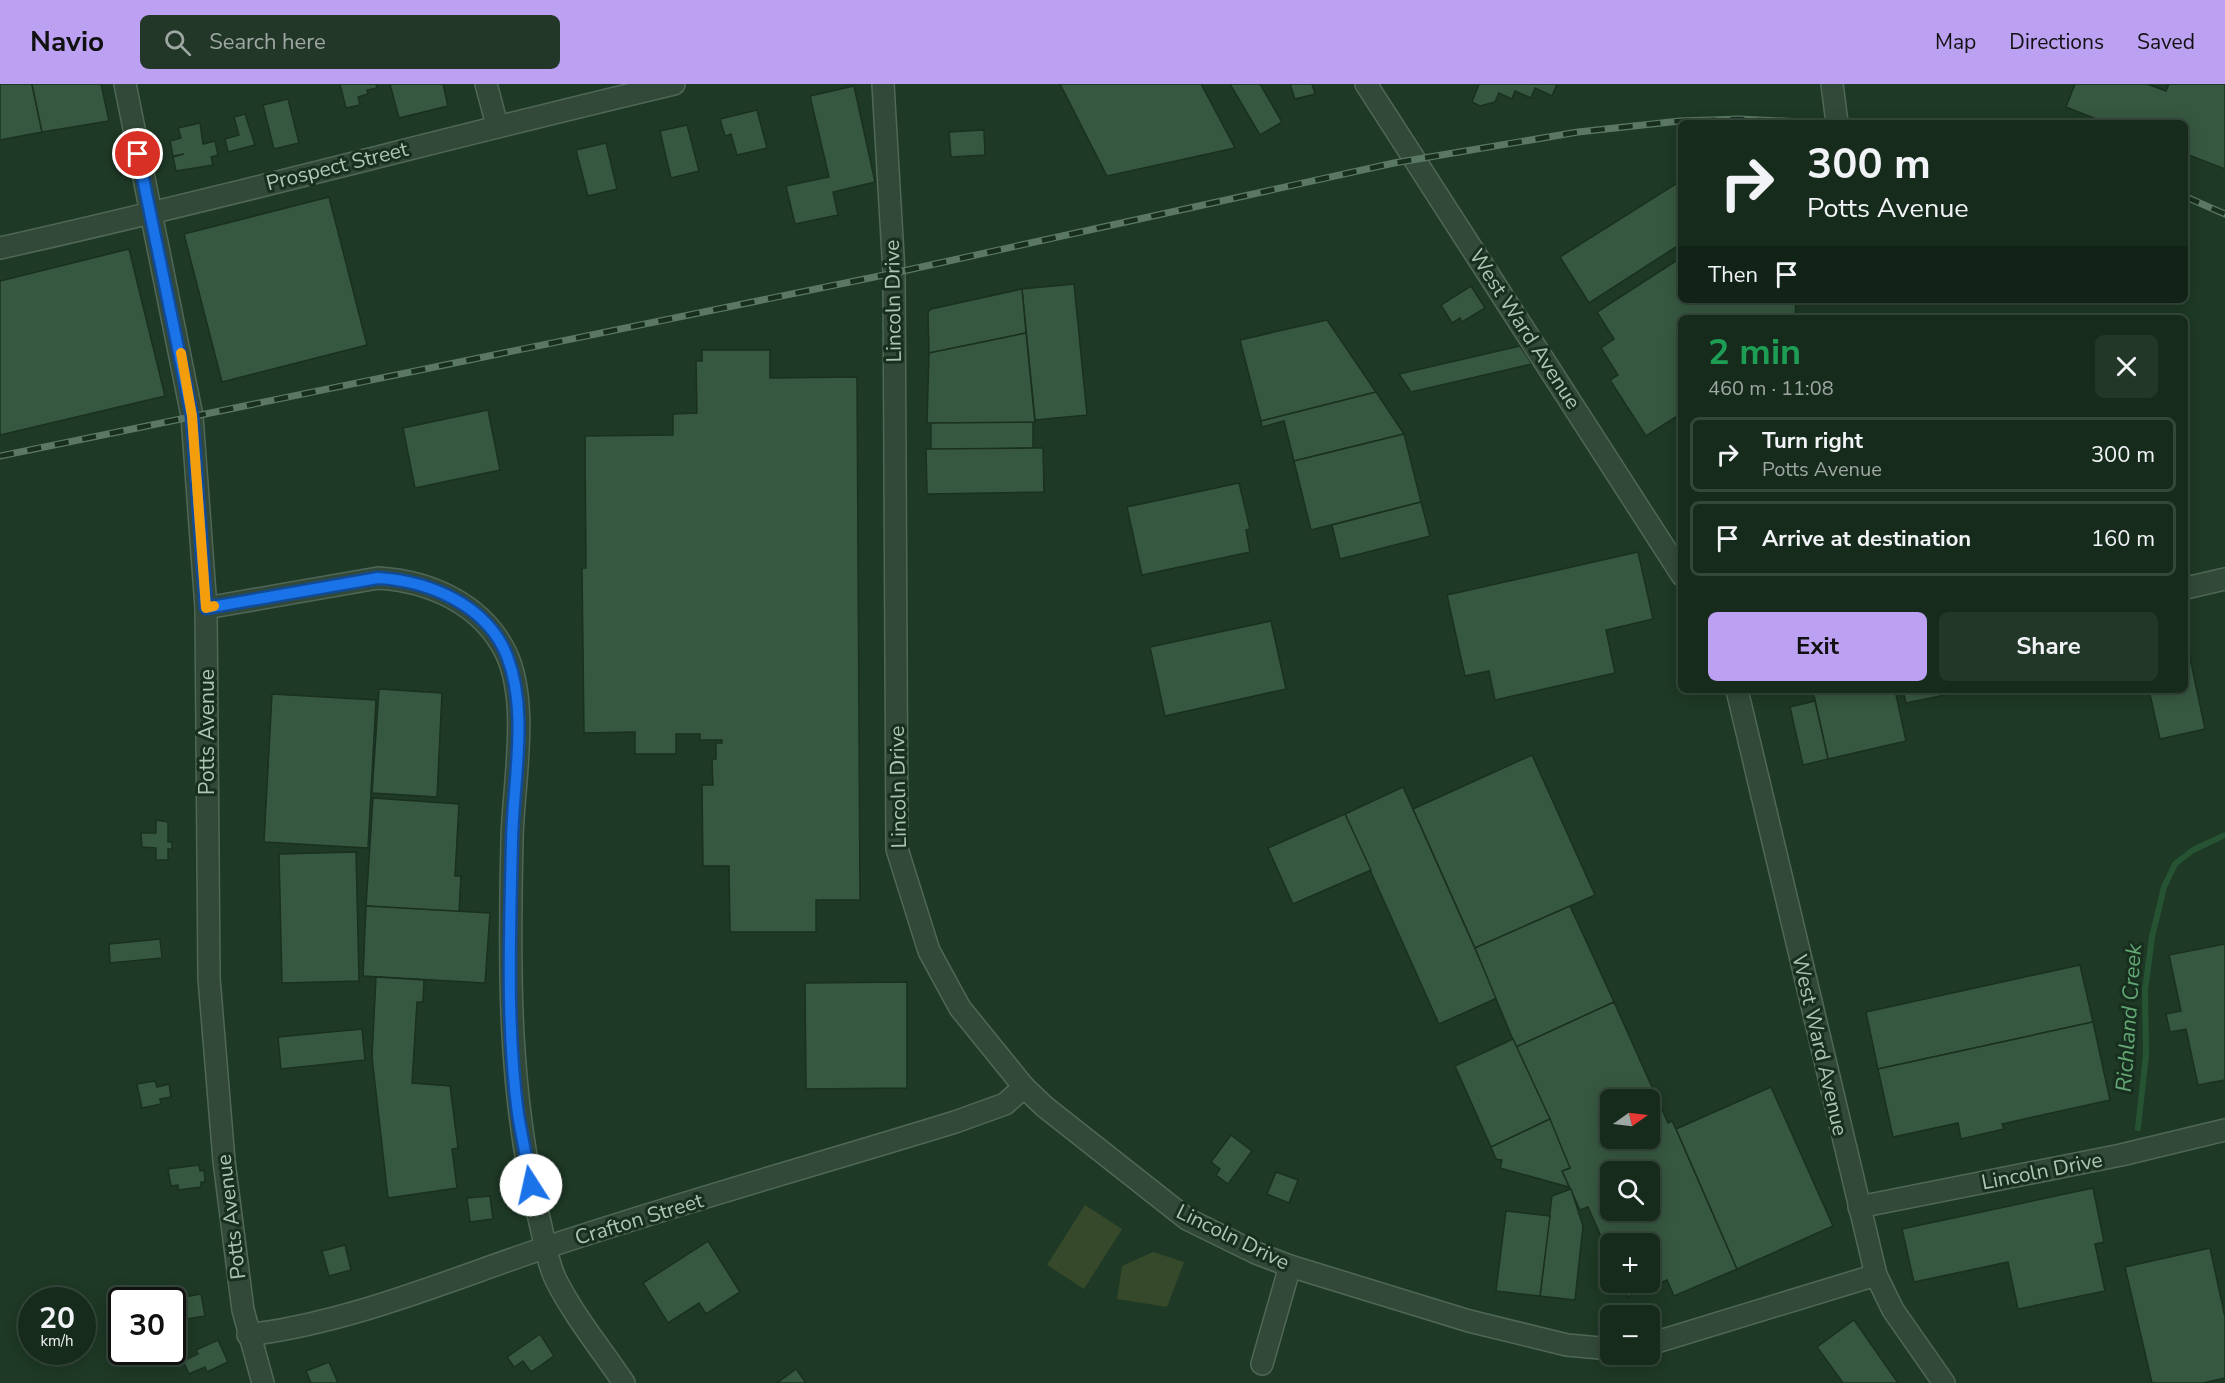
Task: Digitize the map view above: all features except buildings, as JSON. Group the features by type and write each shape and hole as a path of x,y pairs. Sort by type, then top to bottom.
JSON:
{"street":[{"name":"Potts Avenue","path":"125,84 150,214 186,373 192,416 206,608 209,978 224,1161 248,1335 263,1383"},
{"path":"486,84 497,125"},
{"name":"Prospect Street","path":"0,248 150,214 497,125 674,84"},
{"name":"Lincoln Drive","path":"883,84 894,273 897,849 929,951 960,1008 1024,1087 1054,1114 1187,1219 1256,1253 1290,1266 1469,1321 1567,1345 1600,1348"},
{"name":"West Ward Avenue","path":"1366,84 1678,569"},
{"path":"1832,84 1838,120"},
{"path":"206,608 378,578 401,579 432,588 460,602 493,632 506,654 513,675 518,713 512,839 512,1025 518,1112 531,1185 555,1279 624,1383"},
{"path":"2188,588 2225,579"},
{"name":"West Ward Avenue","path":"1738,693 1876,1275 1893,1310 1944,1383"},
{"name":"Crafton Street","path":"248,1335 276,1331 380,1305 547,1247 955,1122 1005,1104 1024,1087"},
{"name":"Lincoln Drive","path":"1859,1207 2121,1155 2225,1130"},
{"path":"1262,1364 1290,1266"},
{"path":"1660,1341 1876,1275"}],"green space":[{"path":"1085,1205 1122,1229 1084,1289 1047,1265"},
{"path":"1153,1252 1184,1262 1167,1307 1117,1299 1122,1266"}],"waterway":[{"name":"Richland Creek","path":"2138,1128 2146,1055 2145,990 2152,937 2164,887 2175,864 2193,850 2225,835"}],"railway":[{"path":"1710,120 1760,120"},
{"path":"0,456 894,273 1394,163 1578,132 1678,121"},
{"path":"2188,198 2225,214"}],"slow traffic":[{"path":"181,353 192,416 206,608 214,606"}],"route":[{"path":"138,154 186,373 192,416 206,608 378,578 401,579 432,588 460,602 476,614 493,632 506,654 513,675 518,713 512,839 512,1025 518,1112 531,1185"}]}
